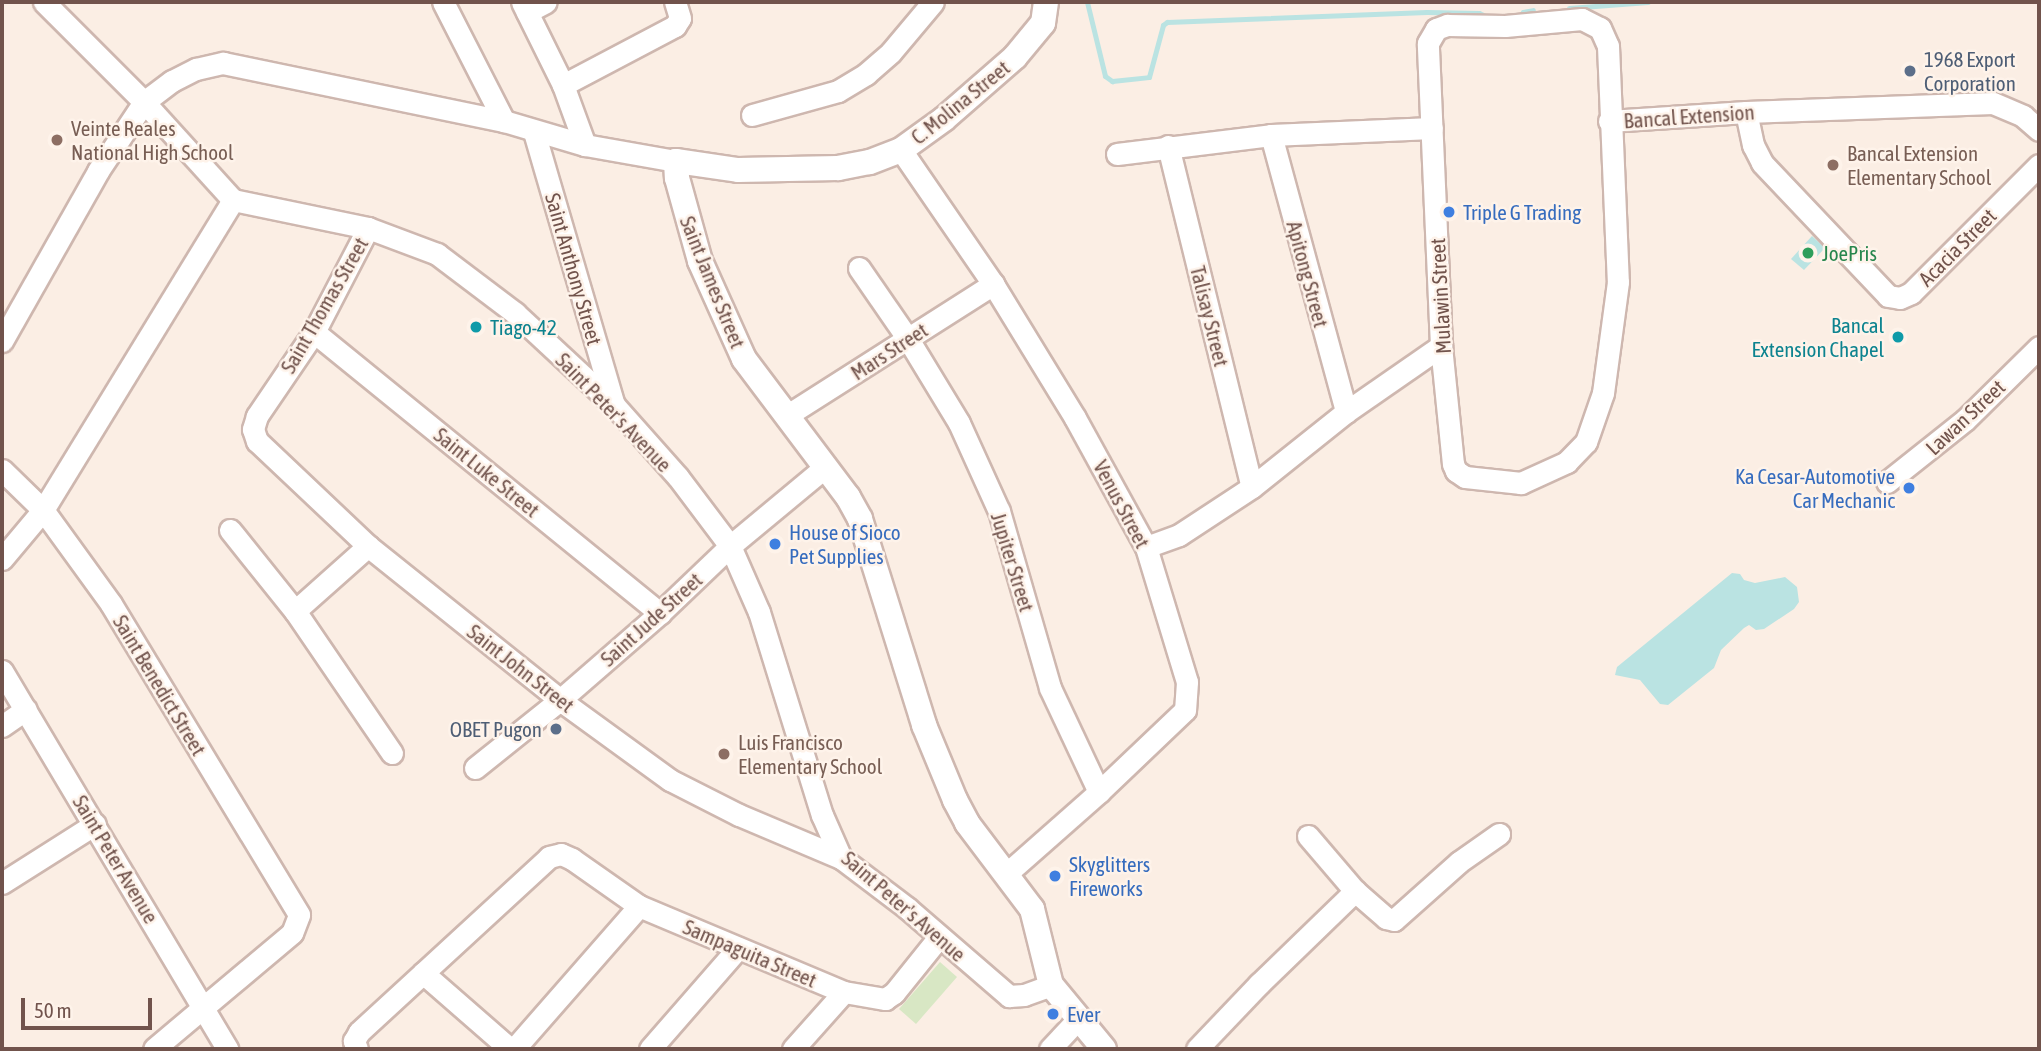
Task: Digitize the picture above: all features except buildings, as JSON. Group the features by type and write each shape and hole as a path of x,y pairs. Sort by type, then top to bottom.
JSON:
{"street":[{"path":"2,559 43,510 233,200 144,102 44,2"},
{"path":"443,2 504,121"},
{"path":"563,85 675,26 680,18 675,2"},
{"path":"752,115 838,91 866,74 891,52 933,2"},
{"name":"C. Molina Street","path":"676,161 738,170 838,168 870,162 901,150 944,119 1015,57 1043,23 1046,2"},
{"path":"532,5 585,145"},
{"name":"Bancal Extension","path":"1432,128 1427,54 1428,43 1436,29 1447,25 1505,26 1560,11 1600,28 1608,46 1609,121 1746,111 1993,103 2023,116 2039,130"},
{"path":"2,341 98,171 144,102 172,81 196,69 223,63 504,121 585,145 676,161"},
{"name":"Acacia Street","path":"1746,111 1753,145 1762,163 1888,296 1900,298 1911,293 2039,165"},
{"name":"Mulawin Street","path":"1432,128 1441,346 1453,464 1456,471 1465,477 1521,483 1567,462 1586,442 1603,393 1618,282 1609,121"},
{"path":"1117,154 1271,135 1432,128"},
{"name":"Saint Anthony Street","path":"534,132 614,405"},
{"name":"Apitong Street","path":"1271,135 1346,412"},
{"name":"Talisay Street","path":"1168,146 1252,487"},
{"name":"Venus Street","path":"901,150 993,284 1075,418 1146,547 1187,682 1185,710 1099,792 1007,873"},
{"name":"Saint James Street","path":"676,161 682,204 718,306 744,359 848,497 860,519 924,724 955,800 967,823 1032,909 1051,985"},
{"name":"Saint Peter's Avenue","path":"233,200 369,228 437,254 515,313 614,405 678,477 730,546 759,612 822,815 841,858 1009,996 1024,995 1051,985"},
{"name":"Saint Thomas Street","path":"257,416 314,331 369,228"},
{"name":"Jupiter Street","path":"859,268 908,339 959,423 999,511 1050,688 1099,792"},
{"name":"Mars Street","path":"786,416 993,284"},
{"name":"Saint Luke Street","path":"314,331 660,613"},
{"path":"1146,547 1179,535 1252,487 1346,412 1441,346"},
{"name":"Lawan Street","path":"1887,482 1965,420 2039,346"},
{"name":"Saint John Street","path":"257,416 253,429 257,441 368,546 560,700 670,780 739,815 841,858"},
{"name":"Saint Jude Street","path":"475,768 560,700 660,613 730,546 825,467"},
{"name":"Saint Benedict Street","path":"2,470 43,510 111,604 299,915 292,933 202,1006"},
{"path":"230,530 295,611 392,753"},
{"path":"295,611 368,546"},
{"name":"Saint Peter Avenue","path":"2,671 227,1049"},
{"path":"2,726 26,709"},
{"path":"2,883 95,824"},
{"path":"1308,836 1355,891 1386,918 1394,920 1459,862 1499,834"},
{"name":"Sampaguita Street","path":"423,973 549,857 561,854 639,906 844,992 885,999 894,993 939,937"},
{"path":"1197,1049 1259,984 1355,891"},
{"path":"356,1045 359,1032 423,973 512,1049 639,906"},
{"path":"650,1049 738,948"},
{"path":"1051,985 1104,1049"},
{"path":"793,1049 844,992"},
{"path":"154,1049 202,1006"},
{"path":"1050,1049 1078,1019"}],"green space":[{"path":"940,962 957,977 916,1024 899,1009"}],"water":[{"name":"JoePris","path":"1812,236 1825,248 1804,270 1791,259"},
{"path":"1732,573 1740,574 1744,580 1755,583 1785,577 1797,587 1799,602 1794,609 1764,629 1756,630 1749,625 1744,628 1721,650 1714,668 1668,705 1660,704 1640,680 1615,675 1617,667"}],"waterway":[{"path":"1087,2 1105,76 1112,81 1149,77 1163,25 1167,22 1427,12 1479,13 1492,19"},
{"path":"1569,8 1648,2"},
{"path":"1519,18 1523,12 1533,10"}],"place":[{"name":"1968 Export Corporation","path":"1910,71"},
{"name":"Veinte Reales National High School","path":"57,140"},
{"name":"Bancal Extension Elementary School","path":"1833,165"},
{"name":"Triple G Trading","path":"1449,212"},
{"name":"JoePris","path":"1808,253"},
{"name":"Tiago-42","path":"476,327"},
{"name":"Bancal Extension Chapel","path":"1898,337"},
{"name":"Ka Cesar-Automotive Car Mechanic","path":"1909,488"},
{"name":"House of Sioco Pet Supplies","path":"775,544"},
{"name":"OBET Pugon","path":"556,729"},
{"name":"Luis Francisco Elementary School","path":"724,754"},
{"name":"Skyglitters Fireworks","path":"1055,876"},
{"name":"Ever","path":"1053,1014"}]}
